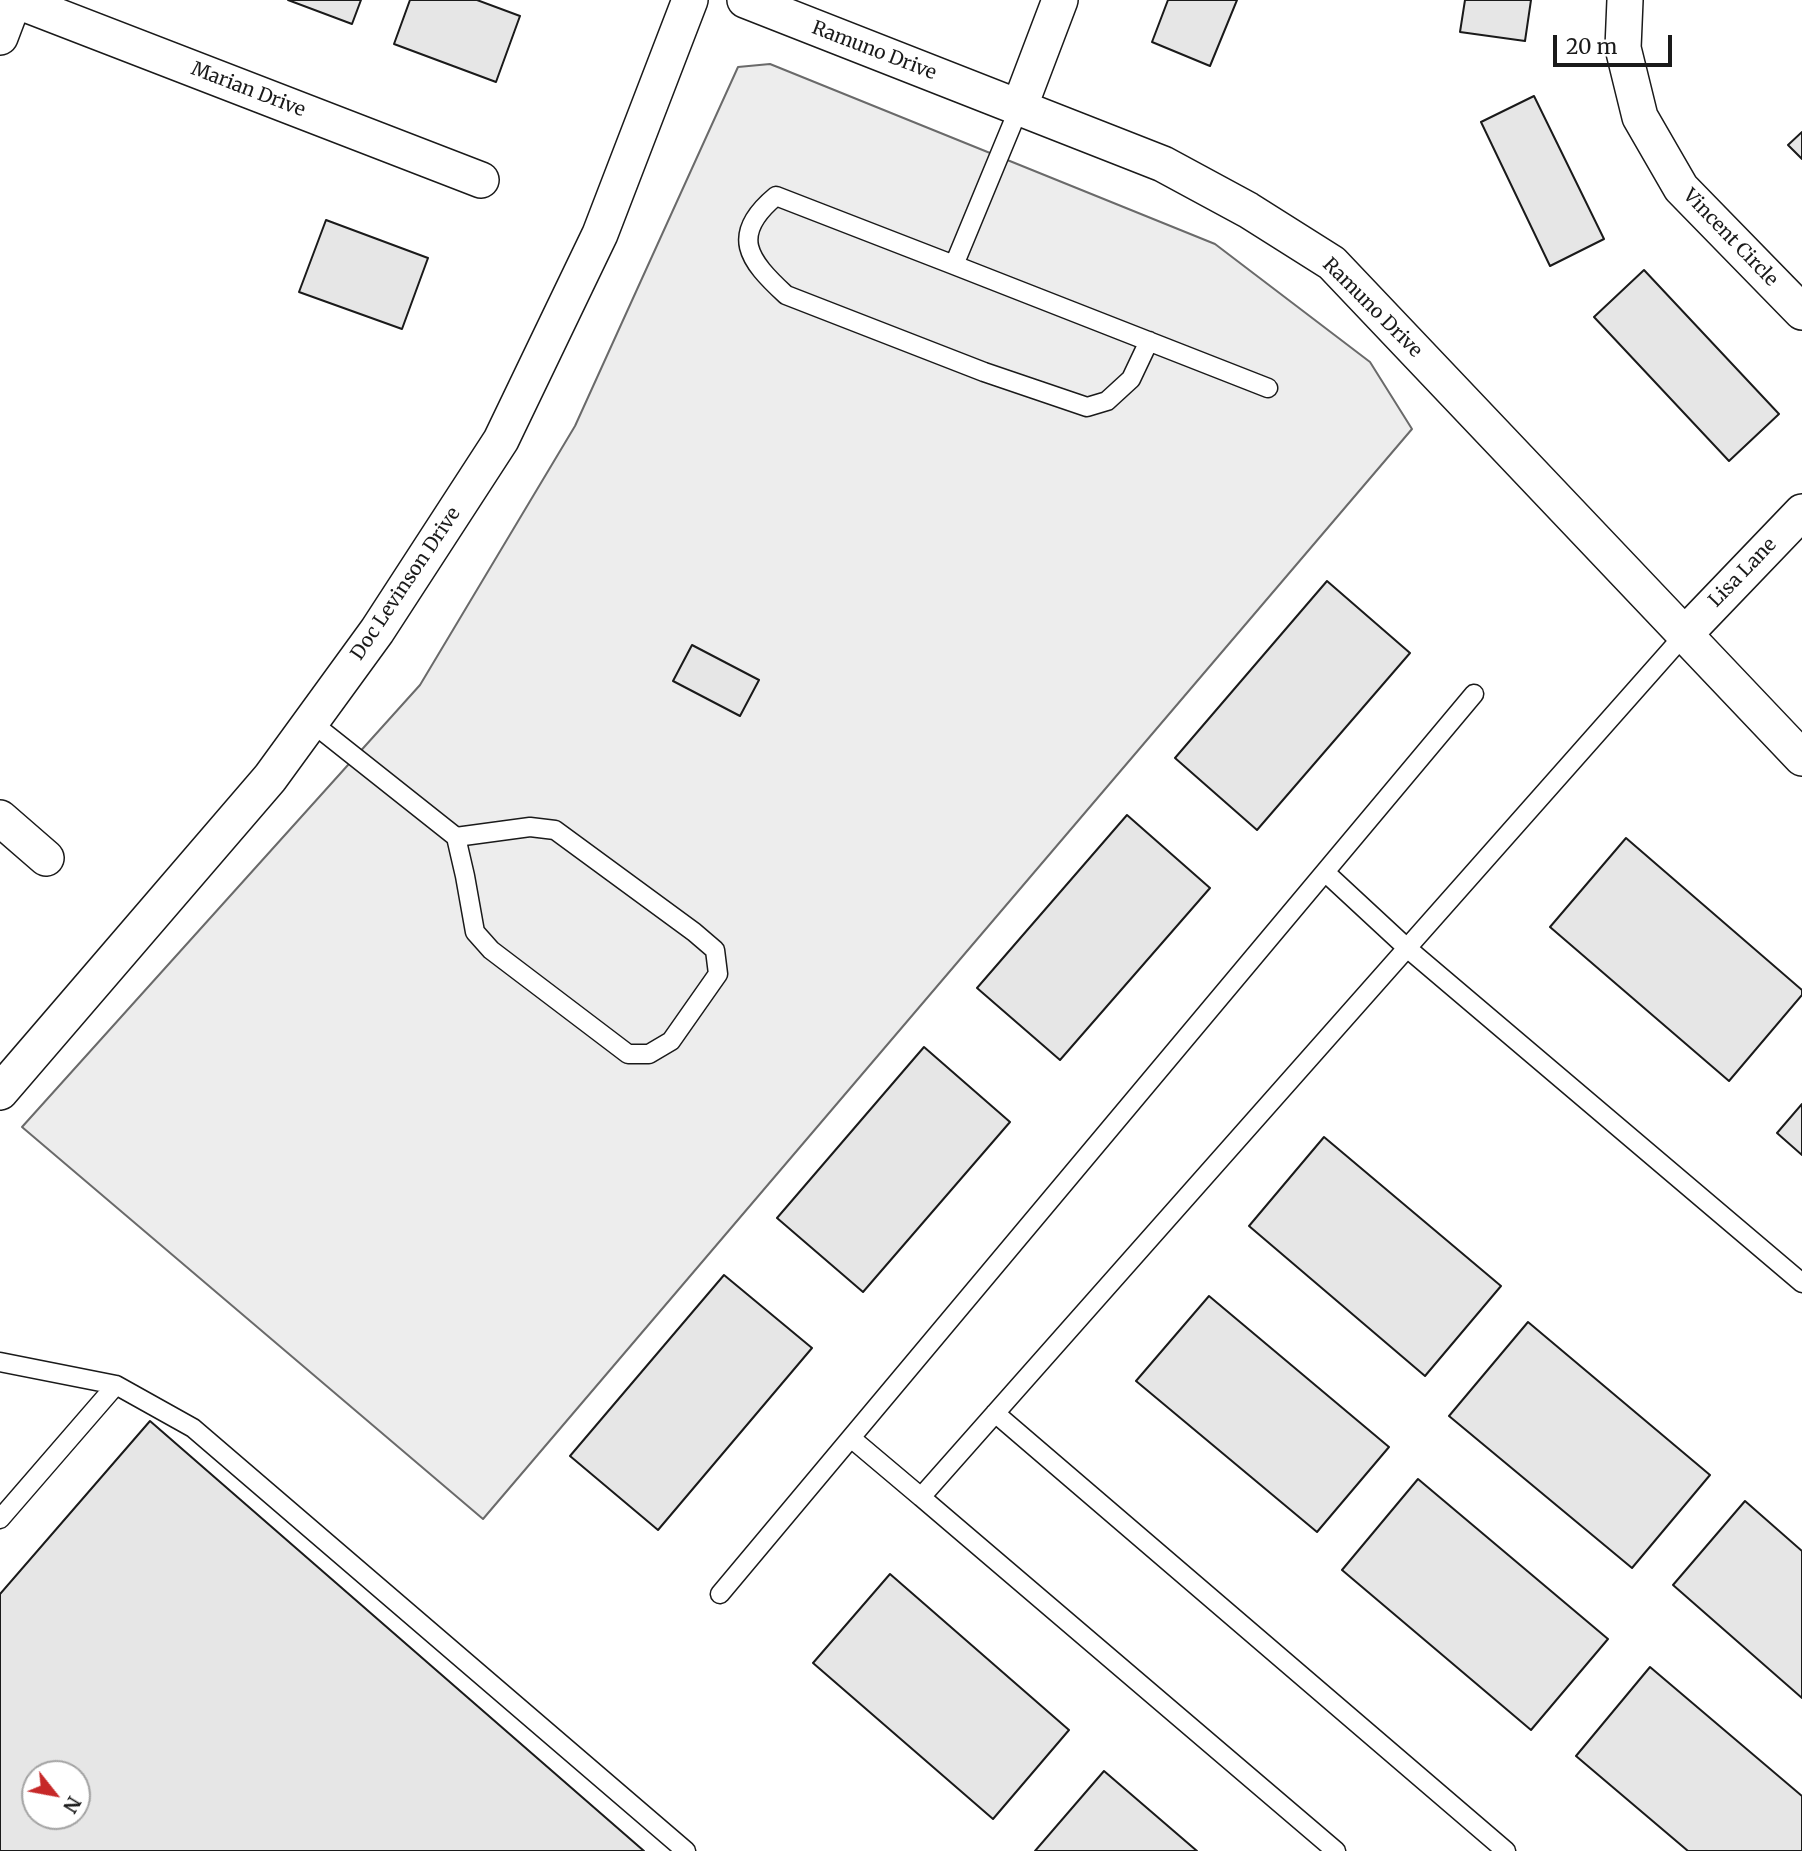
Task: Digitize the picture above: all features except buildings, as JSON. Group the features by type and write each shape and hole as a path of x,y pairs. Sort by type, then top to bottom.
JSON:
{"street":[{"path":"0,37 15,0"},
{"name":"Marian Drive","path":"15,0 481,180"},
{"name":"Doc Levinson Drive","path":"0,1092 270,778 376,631 501,440 600,233 690,0"},
{"name":"Ramuno Drive","path":"745,0 1163,164 1248,210 1332,263 1802,758"},
{"path":"1019,108 1060,0"},
{"name":"Vincent Circle","path":"1625,0 1623,48 1640,117 1681,188 1802,312"},
{"name":"Lisa Lane","path":"1685,634 1802,512"},
{"path":"0,818 46,858"}],"lane":[{"path":"954,265 1019,108"},
{"path":"1149,341 1131,379 1107,401 1087,407 984,372 786,295 762,274 751,254 748,232 761,209 776,196 1149,341 1268,388"},
{"path":"921,1497 1685,634"},
{"path":"720,1594 1474,694"},
{"path":"310,722 456,837 475,932 491,950 628,1054 649,1054 670,1041 718,974 715,950 555,830 530,827 456,837"},
{"path":"1325,872 1407,948 1802,1283"},
{"path":"0,1362 116,1385 193,1428 686,1851"},
{"path":"0,1519 116,1385"},
{"path":"995,1413 1506,1851"},
{"path":"850,1438 1336,1851"}],"shaded area":[{"path":"770,64 1215,244 1370,362 1412,429 483,1519 22,1127 420,685 575,426 738,67"}]}
